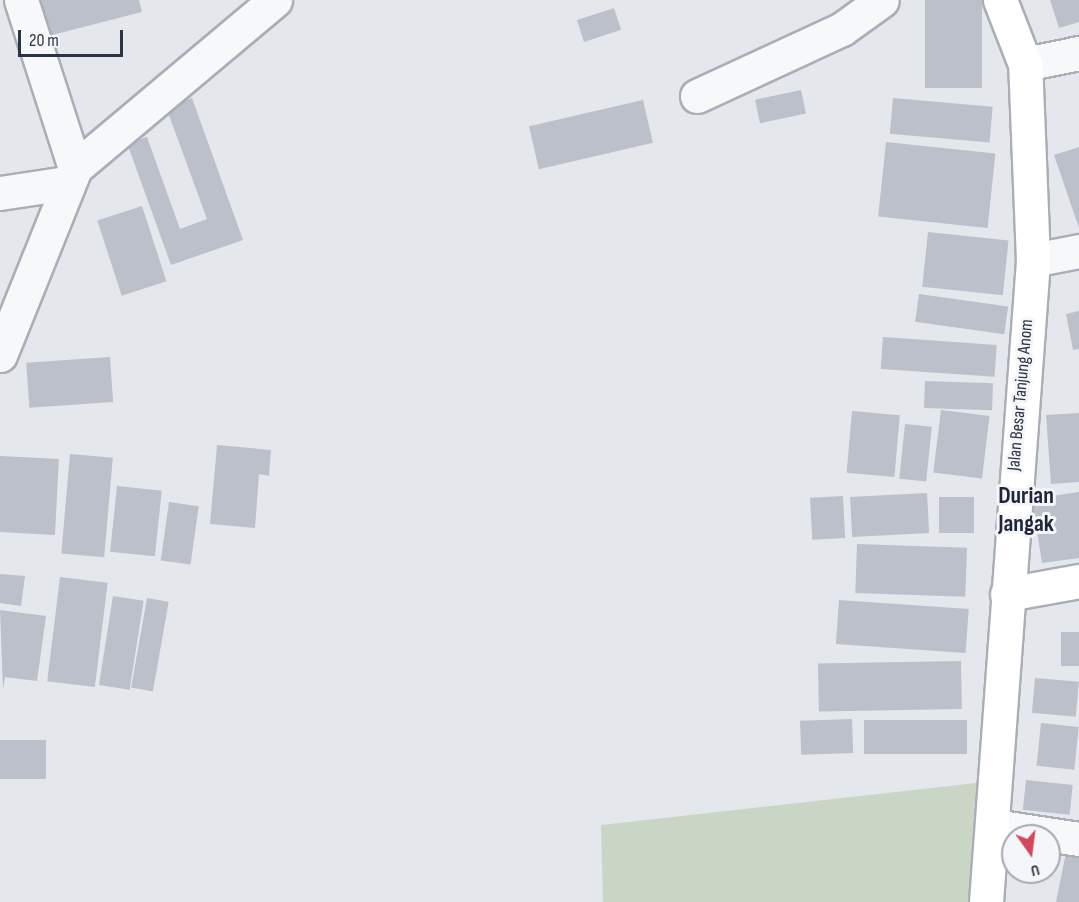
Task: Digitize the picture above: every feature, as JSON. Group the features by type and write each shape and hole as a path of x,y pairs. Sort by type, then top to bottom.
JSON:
{"main road":[{"name":"Jalan Besar Tanjung Anom","path":"986,902 994,826 1008,594 1033,260 1025,64 1000,0"},
{"path":"1008,594 1079,581"}],"street":[{"path":"0,355 70,176 21,0"},
{"path":"0,193 70,176 275,0"},
{"path":"697,96 842,29 882,0"},
{"path":"1025,64 1079,53"},
{"path":"1033,260 1079,251"},
{"path":"994,826 1079,839"}],"green space":[{"path":"985,782 975,902 603,902 601,825"}],"building":[{"path":"39,0 139,0 142,12 48,36"},
{"path":"925,0 982,0 982,88 925,88"},
{"path":"1050,0 1079,0 1079,22 1059,28"},
{"path":"614,8 621,30 584,42 577,20"},
{"path":"801,90 806,113 760,123 755,100"},
{"path":"192,98 243,240 171,265 127,143 147,137 180,229 207,219 166,107"},
{"path":"893,98 993,107 989,143 890,134"},
{"path":"643,100 653,143 539,169 529,126"},
{"path":"886,142 995,153 988,228 878,217"},
{"path":"1079,147 1079,228 1054,155"},
{"path":"142,206 166,281 122,296 97,221"},
{"path":"928,232 1009,240 1003,295 922,287"},
{"path":"919,294 1008,307 1004,334 915,322"},
{"path":"1079,311 1079,349 1073,350 1066,314"},
{"path":"883,337 997,345 994,377 881,369"},
{"path":"110,357 113,402 29,408 26,363"},
{"path":"925,381 993,383 992,410 924,408"},
{"path":"941,410 990,416 982,479 933,473"},
{"path":"852,411 900,415 894,477 847,473"},
{"path":"1079,413 1079,482 1051,484 1046,415"},
{"path":"905,424 932,427 926,482 899,479"},
{"path":"217,445 271,450 269,476 259,474 255,528 210,524"},
{"path":"70,454 113,458 104,557 61,554"},
{"path":"0,456 59,459 55,535 0,532"},
{"path":"117,486 162,491 155,556 110,552"},
{"path":"1079,492 1079,558 1042,563 1032,499"},
{"path":"927,493 929,533 852,537 850,497"},
{"path":"843,496 845,538 812,540 810,498"},
{"path":"939,497 974,497 974,533 939,533"},
{"path":"169,502 199,506 190,565 161,560"},
{"path":"857,544 967,548 965,597 855,593"},
{"path":"0,574 25,576 21,606 0,603"},
{"path":"60,577 108,583 95,687 47,681"},
{"path":"113,596 144,601 130,690 99,685"},
{"path":"147,598 169,602 153,691 131,688"},
{"path":"839,600 969,609 966,653 836,644"},
{"path":"0,610 46,616 37,681 5,677 3,690"},
{"path":"1061,632 1079,632 1079,666 1061,666"},
{"path":"961,661 962,709 819,711 818,663"},
{"path":"1035,678 1079,682 1076,717 1032,713"},
{"path":"852,719 853,753 801,755 800,721"},
{"path":"864,720 967,720 967,754 864,754"},
{"path":"1041,723 1079,727 1074,770 1037,766"},
{"path":"0,740 46,740 46,779 0,779"},
{"path":"1026,780 1073,785 1070,815 1023,810"},
{"path":"1069,838 1079,840 1079,902 1056,902"}],"district":[{"name":"Durian Jangak","path":"1026,510"}]}
